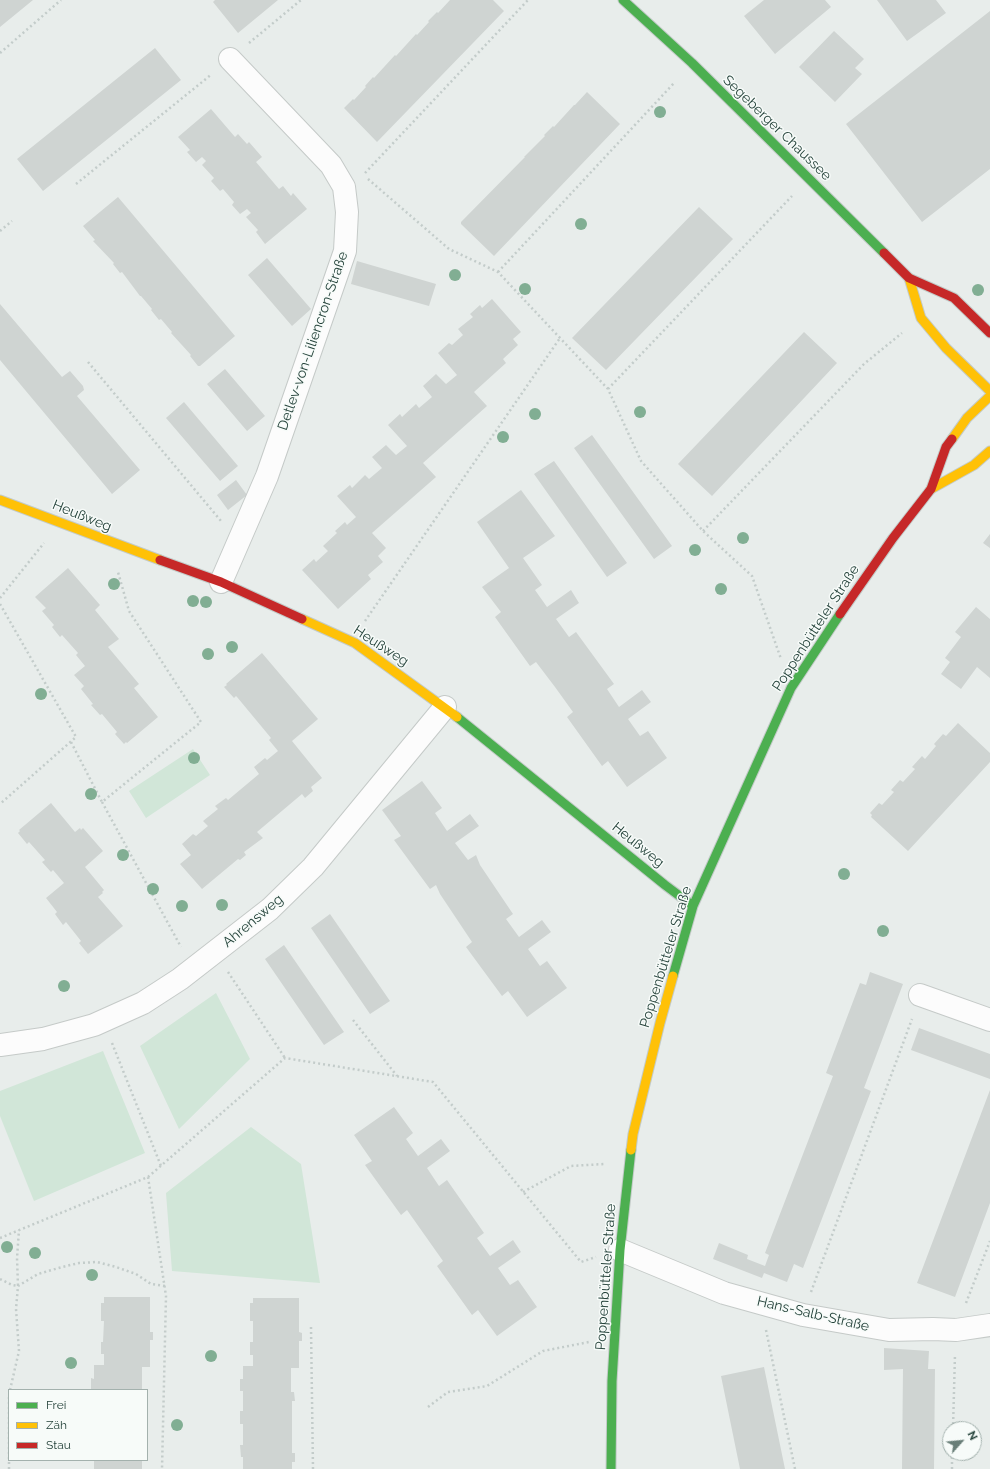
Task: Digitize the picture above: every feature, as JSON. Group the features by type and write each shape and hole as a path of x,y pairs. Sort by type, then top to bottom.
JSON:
{"main road":[{"name":"Segeberger Chaussee","path":"623,0 692,63 909,278 954,298 990,333"},
{"name":"Segeberger Chaussee","path":"909,278 921,318 946,348 990,391"},
{"name":"Poppenbütteler Straße","path":"611,1469 612,1381 620,1250 633,1134 660,1023 693,906 790,688 851,597 893,538 931,490 946,447 967,418 990,396"},
{"name":"Poppenbütteler Straße","path":"931,490 974,465 990,451"},
{"name":"Heußweg","path":"0,500 221,582 351,641 445,707 693,906"}],"street":[{"name":"Detlev-von-Liliencron-Straße","path":"221,582 267,476 345,251 346,212 344,187 331,165 230,59"},
{"name":"Ahrensweg","path":"0,1045 43,1039 94,1025 143,1003 180,979 270,909 313,867 445,707"},
{"path":"920,995 990,1020"},
{"name":"Hans-Salb-Straße","path":"620,1250 724,1292 803,1315 888,1330 956,1330 990,1325"}],"path":[{"path":"0,53 61,0"},
{"path":"76,184 301,0"},
{"path":"528,0 364,175 449,249 498,272 608,389 641,461 703,531 752,576 790,688"},
{"path":"498,272 692,63"},
{"path":"608,389 810,179"},
{"path":"0,231 12,221"},
{"path":"703,531 864,364 921,318"},
{"path":"351,641 560,338"},
{"path":"88,362 238,542"},
{"path":"0,598 60,522"},
{"path":"102,802 201,722 129,610 110,542"},
{"path":"0,604 76,737 0,804"},
{"path":"71,742 193,969"},
{"path":"215,952 285,1058 433,1082 581,1262 620,1250"},
{"path":"803,1315 920,995"},
{"path":"353,1020 398,1076"},
{"path":"104,1021 161,1166"},
{"path":"0,1238 148,1177 285,1058"},
{"path":"523,1192 571,1166 629,1162"},
{"path":"148,1177 166,1296 162,1469"},
{"path":"10,1389 19,1351 16,1309 19,1230"},
{"path":"0,1279 12,1285 18,1286 38,1274 79,1263 97,1262 136,1274 151,1284 165,1286"},
{"path":"760,1303 795,1469"},
{"path":"311,1327 313,1469"},
{"path":"428,1406 448,1392 487,1386 543,1351 615,1338"}],"green space":[{"path":"193,749 210,775 146,818 129,791"},
{"path":"216,993 250,1059 179,1129 140,1046"},
{"path":"103,1051 145,1153 34,1201 0,1116 0,1091"},
{"path":"251,1127 301,1164 320,1283 172,1271 166,1193"}],"building":[{"path":"0,0 33,0 0,27"},
{"path":"215,0 278,0 238,33 213,2"},
{"path":"450,0 493,0 504,11 377,142 344,108 353,99 354,100 373,77 374,78 395,55 396,56 416,34 417,35 429,22 428,21"},
{"path":"764,0 825,0 831,7 775,54 744,16"},
{"path":"877,0 936,0 946,13 907,41"},
{"path":"990,11 990,169 922,222 846,124"},
{"path":"834,31 864,59 855,68 862,74 835,102 799,67"},
{"path":"155,48 181,80 43,191 17,159"},
{"path":"587,92 620,124 494,256 461,224 461,222"},
{"path":"211,109 235,137 238,134 247,144 249,142 262,157 256,162 279,189 283,186 291,196 293,193 307,209 265,244 256,232 258,230 246,217 251,213 247,209 240,214 232,205 234,202 223,189 220,191 211,181 214,178 202,165 206,161 202,157 196,162 187,152 190,150 178,137"},
{"path":"118,197 235,336 200,366 198,366 190,356 191,355 171,333 172,332 161,319 159,320 122,272 120,273 113,264 114,263 93,241 95,240 83,226"},
{"path":"699,207 733,239 606,370 572,338"},
{"path":"267,258 311,309 292,326 248,275"},
{"path":"357,261 436,284 429,306 351,284"},
{"path":"492,299 521,332 513,339 518,345 503,359 506,363 474,392 487,406 423,463 436,477 372,533 386,548 378,556 383,562 368,575 371,579 338,609 302,570 314,559 316,562 328,551 323,546 337,533 335,531 345,522 347,525 356,517 337,496 350,485 352,488 365,475 369,479 382,468 372,457 386,445 396,455 407,446 388,425 400,414 402,417 416,404 419,408 432,397 423,386 436,374 446,384 457,375 438,353 449,343 452,345 463,335 458,329 473,317 470,314 480,305 482,308"},
{"path":"0,304 62,377 70,371 83,386 84,390 77,396 140,470 112,494 0,360"},
{"path":"804,332 837,363 712,496 678,464"},
{"path":"225,369 265,416 247,431 207,384"},
{"path":"184,402 238,466 220,481 166,418"},
{"path":"592,435 672,546 654,559 574,448"},
{"path":"554,461 627,563 607,577 534,474"},
{"path":"236,480 247,495 228,510 217,495"},
{"path":"521,490 555,536 523,558 542,585 535,590 547,607 571,590 579,603 556,619 569,637 576,632 614,684 607,689 619,707 642,690 651,702 628,719 640,736 648,731 667,758 627,787 608,761 602,766 567,717 573,712 536,662 530,666 495,617 501,612 482,587 509,568 477,522"},
{"path":"990,534 990,548 983,543"},
{"path":"68,568 100,605 95,610 119,639 108,647 139,684 134,688 158,717 124,744 115,734 117,732 102,714 100,715 91,705 93,704 81,689 84,686 74,675 85,666 76,655 78,653 62,635 60,637 52,627 54,625 42,611 46,608 35,597"},
{"path":"976,607 990,619 990,678 977,667 961,689 941,674 950,662 945,658 961,637 955,632"},
{"path":"262,653 318,719 292,741 322,778 311,787 313,791 305,798 302,794 257,832 263,838 244,852 246,855 240,860 238,859 202,889 180,864 191,855 182,844 193,834 196,836 208,826 203,821 218,809 215,806 226,798 228,800 259,774 254,767 265,758 267,760 278,751 269,740 271,738 237,697 236,696 234,698 224,687"},
{"path":"958,723 990,753 990,762 908,851 871,817 872,815 870,813 879,803 882,805 894,792 891,790 900,780 903,782 915,769 912,767 922,756 925,759 936,746 934,744 943,734 946,736"},
{"path":"422,781 442,808 435,813 447,831 470,814 479,826 455,843 468,860 476,855 480,865 513,914 506,919 519,937 542,920 551,932 528,949 540,966 547,961 567,988 527,1017 508,991 502,996 466,947 472,942 440,894 436,885 430,889 394,840 401,836 382,810"},
{"path":"51,803 75,832 80,828 81,830 83,828 103,851 85,867 104,890 98,897 123,926 88,954 79,943 81,941 66,922 63,925 55,914 57,912 46,898 64,883 53,870 51,872 42,862 45,860 29,842 27,844 18,833 20,831 19,830"},
{"path":"330,914 390,1001 370,1014 311,928"},
{"path":"284,945 344,1032 324,1045 265,959"},
{"path":"870,972 903,984 864,1088 871,1091 803,1268 794,1264 787,1282 764,1273 762,1278 713,1259 719,1243 748,1255 747,1259 765,1266 769,1255 765,1253 833,1076 826,1073 860,983 866,985"},
{"path":"919,1028 990,1054 990,1079 911,1050"},
{"path":"990,1090 990,1203 955,1297 917,1283"},
{"path":"394,1107 413,1133 406,1139 418,1156 441,1139 450,1151 427,1168 439,1186 447,1180 484,1233 477,1238 490,1256 513,1240 521,1252 498,1268 510,1285 518,1280 537,1307 497,1336 478,1310 472,1315 437,1266 443,1261 407,1210 401,1215 365,1165 372,1161 354,1135"},
{"path":"104,1297 150,1297 150,1332 153,1332 153,1340 150,1340 150,1367 142,1367 142,1389 91,1389 91,1378 94,1379 94,1365 104,1365 104,1354 101,1354 104,1321 101,1321 101,1303 104,1303"},
{"path":"253,1298 299,1298 299,1332 302,1333 302,1341 299,1341 299,1368 291,1368 291,1392 294,1392 295,1401 292,1401 292,1453 295,1453 295,1462 292,1462 292,1469 243,1469 243,1457 241,1457 240,1445 243,1445 243,1424 240,1424 240,1411 243,1411 243,1391 240,1391 240,1379 243,1379 243,1366 253,1366 253,1355 250,1355 250,1342 253,1342 253,1321 250,1321 250,1303 253,1303"},
{"path":"884,1348 929,1351 928,1369 935,1369 934,1469 902,1469 903,1369 884,1370"},
{"path":"764,1367 785,1469 740,1469 721,1376"},
{"path":"94,1461 142,1461 142,1469 94,1469"}],"traffic: fast":[{"path":"623,0 692,63 884,253"},
{"path":"673,976 693,906 791,688 840,614"},
{"path":"457,717 693,906"},
{"path":"611,1469 612,1381 620,1250 631,1150"}],"traffic: slow":[{"path":"909,278 921,318 946,348 990,391"},
{"path":"952,439 967,418 990,396"},
{"path":"931,489 974,465 990,451"},
{"path":"0,500 160,560"},
{"path":"302,619 355,643 457,717"},
{"path":"631,1150 633,1134 673,976"}],"traffic: jam":[{"path":"884,253 909,278 954,298 990,333"},
{"path":"840,614 893,538 931,489 946,447 952,439"},
{"path":"160,560 221,582 302,619"}]}
